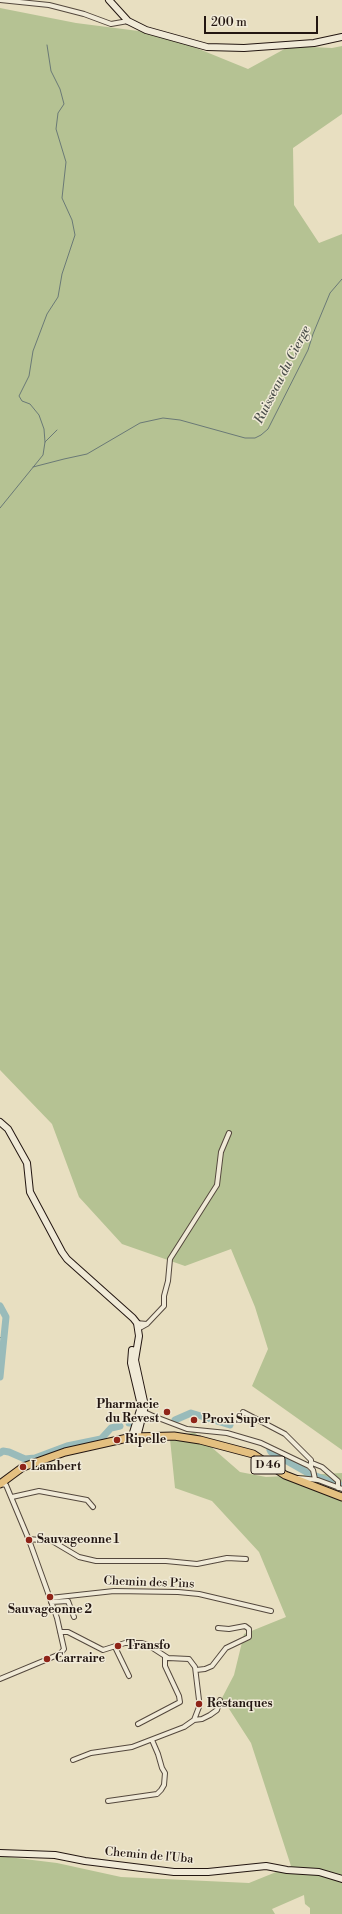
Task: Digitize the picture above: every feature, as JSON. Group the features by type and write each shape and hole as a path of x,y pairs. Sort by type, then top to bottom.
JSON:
{"main road":[{"name":"D 46","path":"2,1485 10,1476 23,1467 51,1456 135,1437 174,1436 193,1438 253,1454 280,1473 342,1498"},
{"name":"D 46","path":"119,1441 193,1438"},
{"name":"D 46","path":"2,1485 51,1456"}],"street":[{"path":"0,0 49,5 84,14 111,24 128,21"},
{"path":"109,0 128,21 146,30 207,47 244,48 314,43 342,37"},
{"path":"0,1122 8,1129 27,1163 30,1192 65,1256 117,1302 137,1326 135,1360 145,1400 135,1437"},
{"path":"137,1326 146,1324 164,1306 164,1296 168,1281 168,1265 171,1257 217,1185 221,1152 229,1133"},
{"path":"242,1415 243,1412 285,1434 310,1459 314,1476"},
{"path":"141,1415 153,1416 187,1429 221,1432 256,1441 312,1465 322,1467 338,1481 340,1487"},
{"path":"135,1437 140,1426 141,1415"},
{"path":"140,1426 147,1434 174,1436"},
{"path":"135,1437 160,1440"},
{"path":"296,1480 314,1476 340,1487"},
{"path":"0,1679 63,1652 60,1632 51,1600 10,1493 2,1485"},
{"path":"12,1498 39,1491 88,1500 93,1507"},
{"path":"28,1539 52,1541 78,1557 96,1561 166,1561 197,1564 227,1558 246,1559"},
{"name":"Chemin des Pins","path":"51,1600 114,1591 178,1592 199,1594 271,1611"},
{"path":"51,1600 68,1601 74,1617"},
{"path":"196,1670 205,1669 212,1666 226,1648 249,1637 249,1629 245,1626 229,1630 218,1628"},
{"path":"60,1632 68,1632 101,1649 106,1650 127,1643 144,1644 165,1657 189,1660 195,1665 199,1704 194,1720"},
{"path":"115,1647 129,1676"},
{"path":"138,1724 180,1702 179,1696 165,1666 165,1657"},
{"path":"73,1760 87,1754 132,1747 184,1727 194,1720 202,1720 217,1710 220,1700"},
{"path":"108,1801 157,1794 161,1790 165,1773 152,1740"},
{"name":"Chemin de l'Uba","path":"0,1853 51,1855 170,1872 208,1872 266,1866 287,1870 319,1872 342,1879"}],"green space":[{"path":"0,8 76,23 162,34 248,69 290,46 332,48 342,46 342,114 293,148 294,205 319,243 342,234 342,1450 252,1386 268,1349 255,1307 231,1249 185,1266 122,1244 79,1197 52,1124 0,1070"},
{"path":"194,1432 240,1472 266,1477 342,1473 342,1914 310,1914 310,1908 305,1904 304,1895 272,1909 275,1914 0,1914 0,1856 57,1863 121,1877 249,1883 291,1866 251,1743 222,1698 234,1675 244,1634 286,1617 259,1552 212,1501 175,1488 170,1439"}],"waterway":[{"path":"45,442 44,429 39,415 30,404 22,401 19,396 29,376 33,351 47,314 58,297 62,274 75,235 72,220 62,198 66,162 56,129 58,113 64,104 60,89 51,71 47,45"},
{"name":"Ruisseau du Cierge","path":"33,467 87,454 140,423 163,418 180,420 245,438 255,438 261,435 268,429 308,350 330,293 342,279"},
{"name":"Ruisseau du Cierge","path":"0,508 43,455 45,442 57,430"},
{"path":"0,1306 6,1317 0,1377"},
{"path":"0,1338 5,1334"},
{"path":"175,1420 191,1413 230,1425"},
{"path":"0,1453 3,1451 25,1459 35,1458 67,1446 101,1439 111,1428 120,1426"},
{"path":"270,1450 308,1473 342,1486"}],"place":[{"name":"Pharmacie du Revest","path":"167,1412"},
{"name":"Proxi Super","path":"194,1420"},
{"name":"Ripelle","path":"117,1440"},
{"name":"Lambert","path":"23,1467"},
{"name":"Sauvageonne 1","path":"29,1540"},
{"name":"Sauvageonne 2","path":"50,1597"},
{"name":"Transfo","path":"118,1646"},
{"name":"Carraire","path":"47,1659"},
{"name":"Restanques","path":"199,1704"}]}
